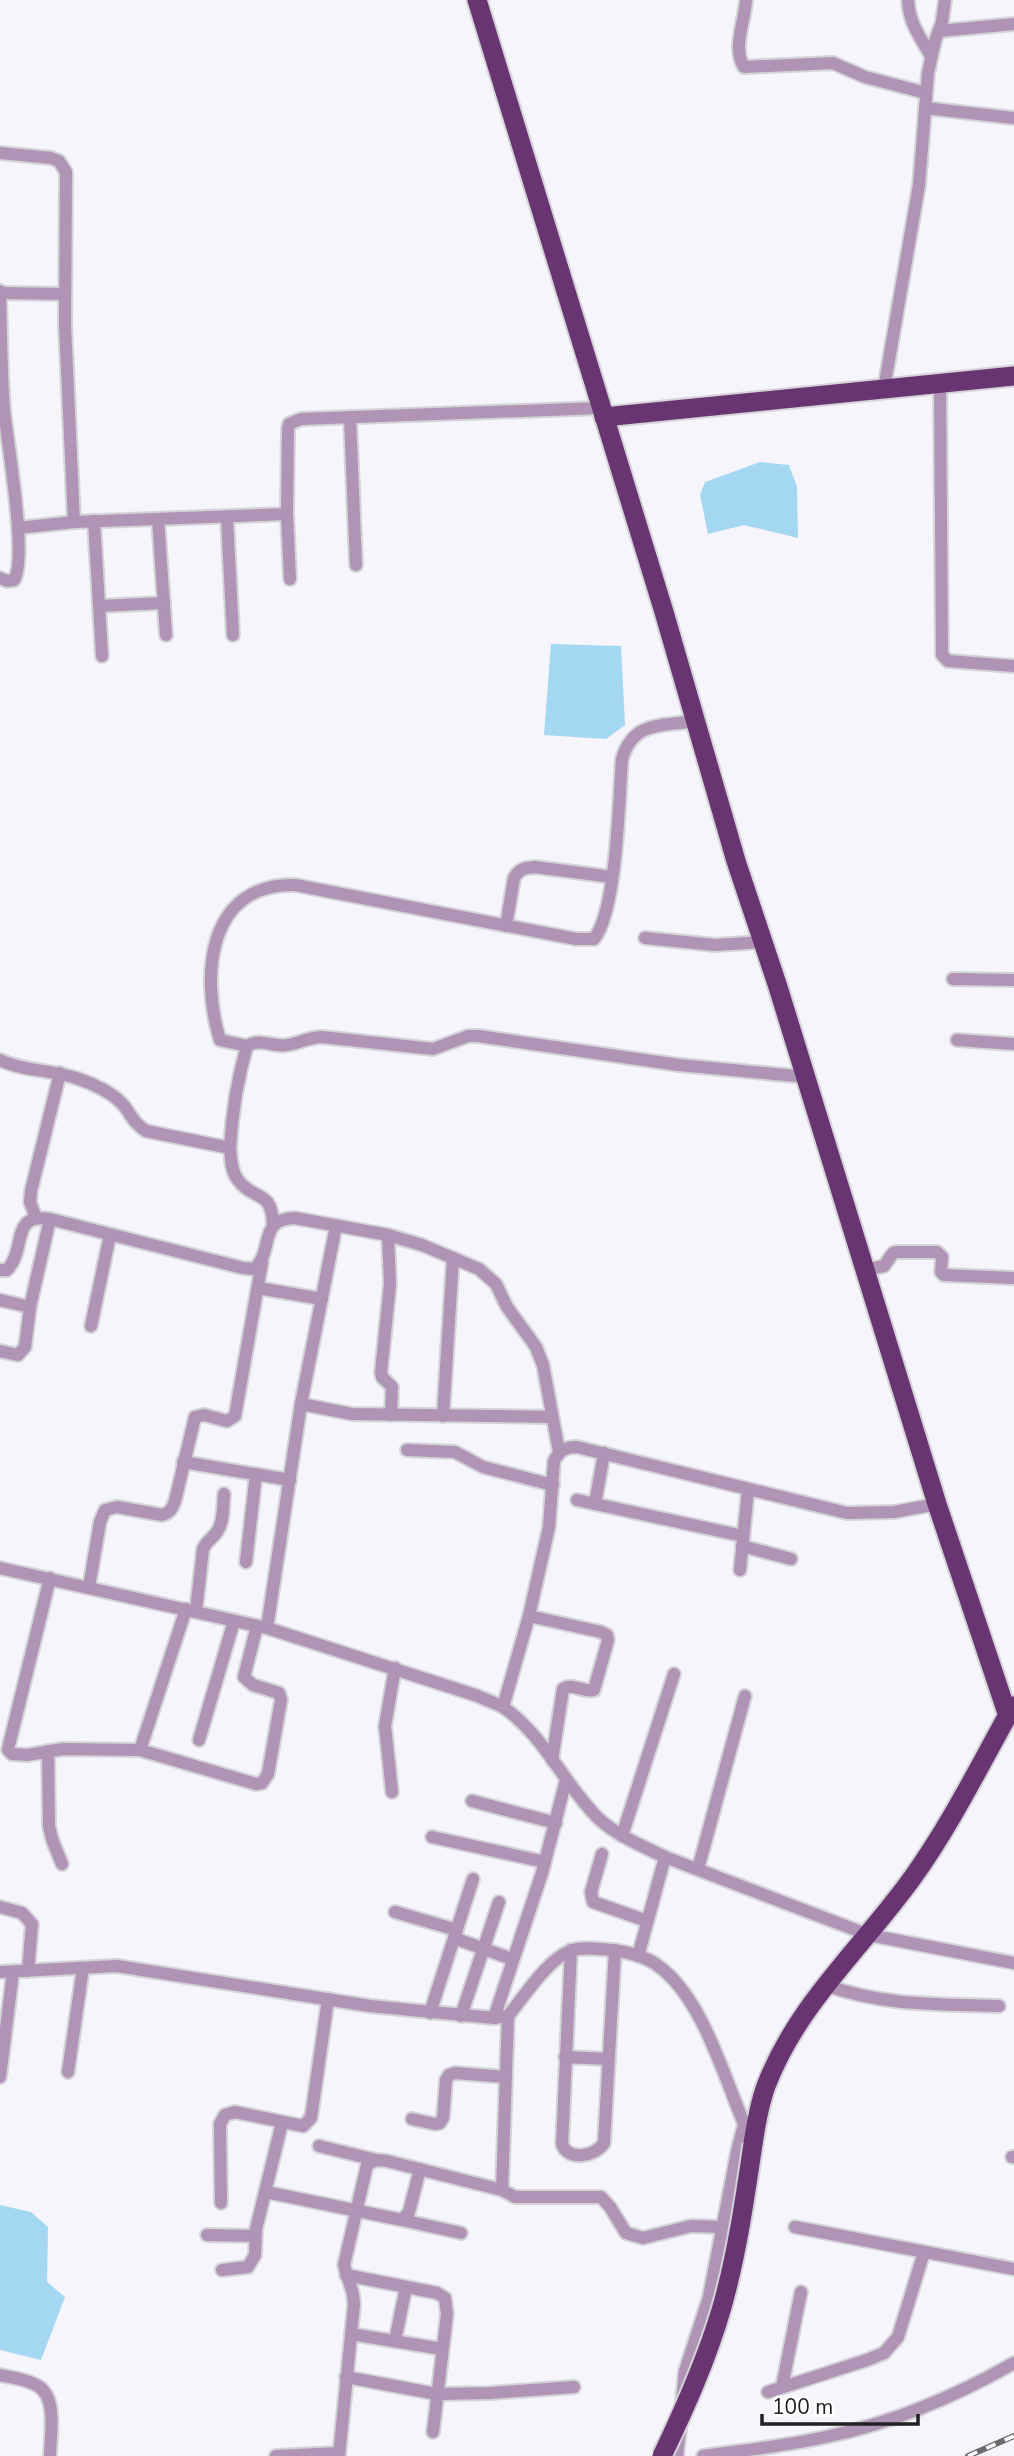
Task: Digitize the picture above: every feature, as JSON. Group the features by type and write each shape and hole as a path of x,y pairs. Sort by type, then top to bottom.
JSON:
{"highway":[{"path":"477,0 736,861 806,1077 937,1504 1011,1711 934,1846 869,1935 808,2006 777,2060 762,2101 722,2307 685,2407 662,2456"},
{"path":"603,413 1014,376"}],"street":[{"path":"746,0 740,34 741,63 744,67 833,63 865,77 926,93"},
{"path":"908,0 914,28 931,56"},
{"path":"884,389 919,185 931,56 945,0"},
{"path":"939,31 1014,24"},
{"path":"925,108 1014,118"},
{"path":"0,153 59,161 64,166 67,180 65,294 74,522"},
{"path":"0,578 15,580 18,574 18,528 4,409 0,292 65,294"},
{"path":"940,384 942,655 948,661 1014,666"},
{"path":"290,579 287,514 289,424 301,419 350,417 603,413"},
{"path":"350,417 356,565"},
{"path":"18,528 74,522 287,514"},
{"path":"227,518 233,635"},
{"path":"158,519 166,635"},
{"path":"94,521 102,656"},
{"path":"99,606 164,603"},
{"path":"696,721 646,729 632,736 626,747 622,759 612,877 603,917 594,939 586,941 319,888 277,884 263,887 248,895 227,916 216,942 211,975 220,1040 247,1046 258,1041 286,1046 308,1038 322,1037 433,1049 468,1036 478,1036 689,1067 806,1077"},
{"path":"506,926 514,878 517,872 524,868 535,867 612,877"},
{"path":"645,938 715,945 763,942"},
{"path":"953,979 1014,980"},
{"path":"957,1040 1014,1044"},
{"path":"89,1587 100,1522 105,1510 117,1507 168,1514 173,1509 195,1417 204,1415 227,1421 232,1419 237,1411 262,1262 273,1225 273,1210 269,1203 246,1188 234,1174 230,1148 233,1102 247,1046"},
{"path":"3,1063 81,1079 117,1099 136,1125 146,1131 230,1148"},
{"path":"36,1217 30,1202 60,1073"},
{"path":"0,1270 7,1270 14,1263 22,1228 27,1221 36,1217 243,1268 254,1269 262,1262"},
{"path":"273,1225 283,1218 295,1217 388,1235 436,1250 479,1269 496,1284 507,1307 536,1347 543,1365 559,1452"},
{"path":"0,1351 18,1355 22,1353 50,1219"},
{"path":"50,1578 8,1750 12,1754 63,1749 141,1749 256,1784 262,1783 268,1774 281,1700 279,1693 253,1685 244,1677 262,1627 290,1480 301,1404 336,1226"},
{"path":"91,1326 110,1235"},
{"path":"388,1235 389,1294 381,1373 392,1387 391,1415"},
{"path":"864,1270 884,1266 896,1252 937,1252 941,1253 941,1272 944,1275 1013,1278"},
{"path":"443,1416 453,1258"},
{"path":"258,1288 322,1299"},
{"path":"0,1300 30,1307"},
{"path":"301,1404 352,1413 552,1417"},
{"path":"503,1707 529,1616 549,1527 554,1461 559,1452 567,1447 604,1453 847,1513 894,1512 937,1504"},
{"path":"407,1450 456,1452 483,1467 553,1485"},
{"path":"595,1504 604,1453"},
{"path":"183,1462 290,1480"},
{"path":"246,1562 256,1474"},
{"path":"740,1570 748,1490"},
{"path":"141,1749 191,1610 204,1549 208,1539 220,1527 224,1494"},
{"path":"578,1500 743,1541 791,1559"},
{"path":"0,1568 262,1627 478,1696 503,1707 534,1735 566,1780 601,1821 622,1836 665,1857 869,1935 1014,1963"},
{"path":"529,1616 601,1632 607,1635 608,1640 594,1690 572,1686 563,1689 552,1760"},
{"path":"199,1740 234,1620"},
{"path":"393,1792 385,1726 395,1668"},
{"path":"622,1836 674,1674"},
{"path":"698,1869 744,1696"},
{"path":"48,1751 51,1839 62,1864"},
{"path":"494,2018 545,1862 566,1780"},
{"path":"472,1801 556,1823"},
{"path":"432,1837 545,1862"},
{"path":"602,1854 591,1892 593,1902 648,1921"},
{"path":"638,1955 665,1857"},
{"path":"430,2013 473,1879"},
{"path":"461,2016 499,1902"},
{"path":"0,1907 22,1913 32,1924 28,1971"},
{"path":"395,1912 456,1934 512,1959"},
{"path":"571,1950 562,2144 564,2150 577,2155 594,2153 604,2143 615,1950"},
{"path":"502,2190 508,2016 553,1962 571,1950 615,1950 638,1955 658,1965 690,2001 753,2144"},
{"path":"0,2077 6,1972 117,1966 430,2013 494,2018 508,2016"},
{"path":"68,2071 83,1968"},
{"path":"825,1985 866,1998 893,2002 999,2006"},
{"path":"221,2203 222,2118 235,2112 303,2126 311,2118 328,1999"},
{"path":"565,2057 608,2059"},
{"path":"412,2119 440,2123 449,2075 455,2073 506,2077"},
{"path":"222,2270 248,2267 255,2256 255,2236 282,2123"},
{"path":"677,2456 685,2371 709,2297 737,2147 744,2125"},
{"path":"319,2146 502,2190 515,2197 601,2197 606,2200 626,2233 643,2238 691,2226 723,2227"},
{"path":"276,2456 339,2454 353,2294 346,2275 345,2253 366,2165 376,2160"},
{"path":"402,2220 409,2212 419,2169"},
{"path":"266,2192 461,2233"},
{"path":"795,2227 924,2252 1013,2265"},
{"path":"207,2235 255,2236"},
{"path":"768,2392 867,2360 884,2353 893,2345 898,2337 924,2252"},
{"path":"346,2275 437,2293 445,2298 447,2314 433,2432"},
{"path":"395,2341 406,2287"},
{"path":"782,2387 801,2292"},
{"path":"351,2334 442,2349"},
{"path":"703,2456 804,2442 857,2429 924,2407 978,2384 1014,2364"},
{"path":"0,2375 26,2380 45,2391 49,2401 50,2456"},
{"path":"346,2377 438,2394 574,2387"}],"water":[{"path":"760,462 789,465 797,487 798,538 744,525 708,534 700,495 705,482"},
{"path":"551,644 621,646 625,725 606,739 544,735"},
{"path":"0,2205 31,2212 48,2227 47,2282 65,2297 41,2360 0,2350"}],"railway":[{"path":"968,2456 1014,2436"}]}
